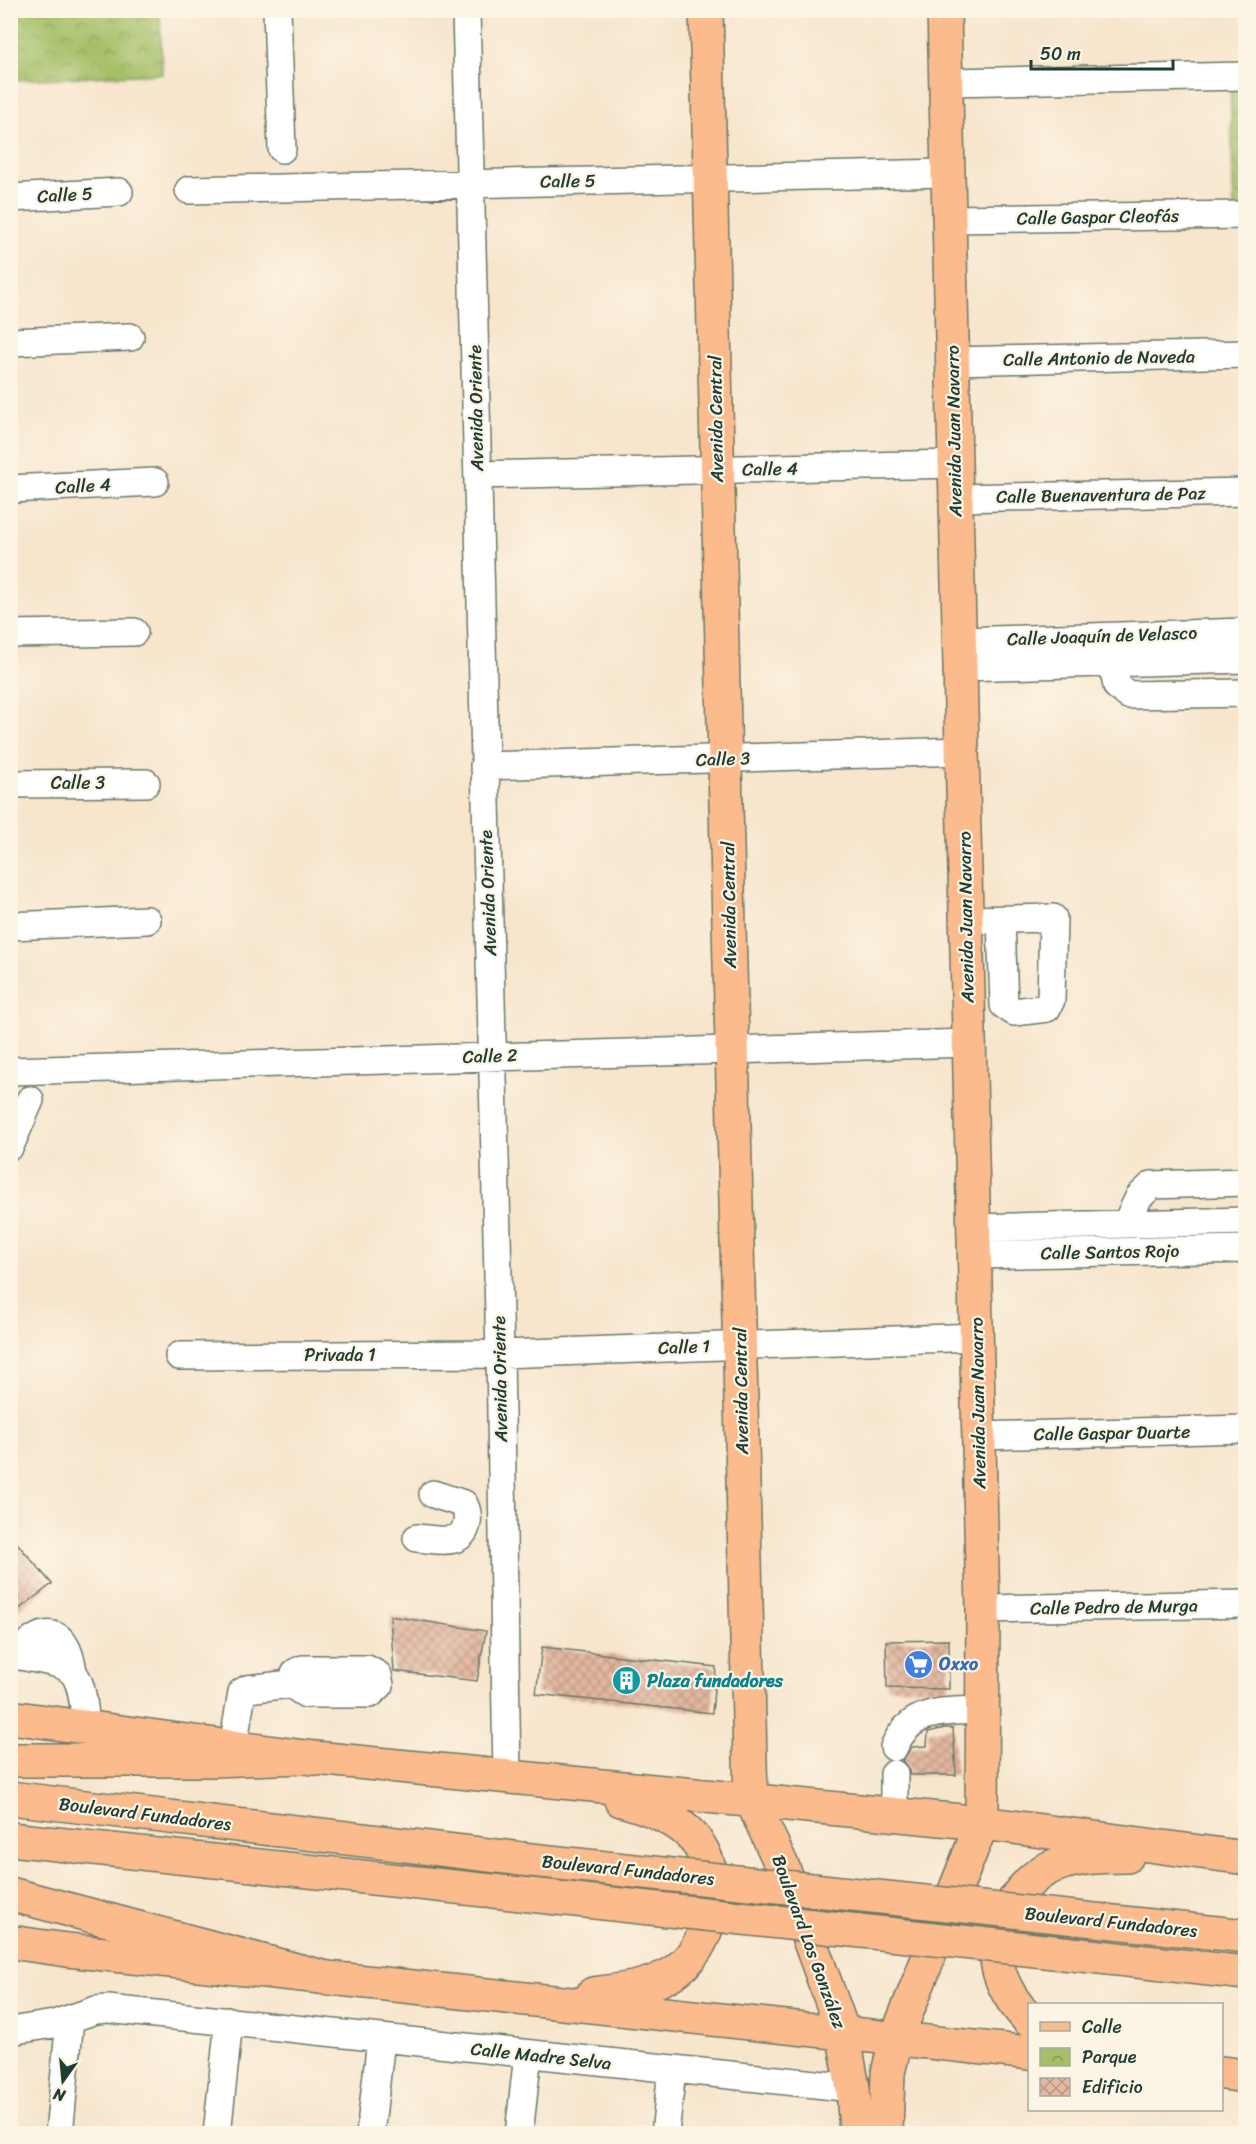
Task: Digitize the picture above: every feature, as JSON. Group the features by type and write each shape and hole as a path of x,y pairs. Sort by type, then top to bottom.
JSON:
{"main road":[{"name":"Avenida Central","path":"706,10 751,1799"},
{"name":"Avenida Juan Navarro","path":"945,10 983,1609 982,1823"},
{"path":"10,1717 305,1757 982,1823 1230,1856"},
{"path":"10,1760 189,1761 305,1757"},
{"path":"538,2000 626,1990 658,1981 684,1964 700,1941 711,1913 712,1884 705,1859 688,1832 661,1813 557,1781"},
{"name":"Boulevard Fundadores","path":"10,1798 522,1859 1245,1936"},
{"name":"Boulevard Los González","path":"751,1799 783,1868 843,2032 853,2088 856,2133"},
{"path":"886,2133 888,2073 896,2039 982,1823"},
{"name":"Boulevard Fundadores","path":"10,1839 1245,1973"},
{"path":"1028,2020 1013,2003 999,1973 998,1943 1008,1912 1023,1888 1045,1870 1072,1860 1230,1856"},
{"path":"10,1894 330,1978"},
{"path":"10,1942 1028,2053"},
{"path":"1223,2073 1245,2076"}],"street":[{"path":"277,10 282,149"},
{"name":"Avenida Oriente","path":"466,10 500,1354 507,1776"},
{"path":"946,82 1245,76"},
{"name":"Calle 5","path":"189,190 948,173"},
{"name":"Calle 5","path":"10,198 119,192"},
{"name":"Calle Gaspar Cleofás","path":"950,219 1245,215"},
{"path":"10,342 130,337"},
{"name":"Calle Antonio de Naveda","path":"952,361 1245,354"},
{"name":"Calle 4","path":"478,475 955,464"},
{"name":"Calle 4","path":"10,489 155,482"},
{"name":"Calle Buenaventura de Paz","path":"956,498 1245,492"},
{"path":"10,634 134,632"},
{"name":"Calle Joaquín de Velasco","path":"959,654 1245,632"},
{"path":"959,654 1112,663 1245,659"},
{"path":"1112,663 1117,686 1128,695 1245,693"},
{"name":"Calle 3","path":"484,766 962,751"},
{"name":"Calle 3","path":"10,784 146,783"},
{"path":"966,920 1053,918 1049,1005 1043,1009 1014,1012 1006,1009 1000,920"},
{"path":"10,926 147,920"},
{"path":"967,968 1002,968"},
{"name":"Calle 2","path":"10,1071 969,1043"},
{"path":"10,1146 30,1100"},
{"path":"1126,1224 1139,1197 1152,1185 1245,1182"},
{"path":"974,1242 1126,1224 1245,1221"},
{"name":"Calle Santos Rojo","path":"974,1242 1245,1249"},
{"name":"Calle 1","path":"500,1354 976,1336"},
{"name":"Privada 1","path":"179,1356 500,1354"},
{"name":"Calle Gaspar Duarte","path":"979,1436 1245,1429"},
{"path":"417,1538 456,1540 463,1534 467,1522 464,1504 433,1494"},
{"path":"467,1522 503,1519"},
{"name":"Calle Pedro de Murga","path":"983,1609 1245,1604"},
{"path":"13,1655 62,1665 73,1671 80,1679 86,1727"},
{"path":"233,1747 242,1692 247,1689 290,1684"},
{"path":"894,1747 906,1727 916,1718 933,1713 983,1710"},
{"path":"894,1774 894,1816"},
{"name":"Calle Madre Selva","path":"10,2031 30,2030 96,2010 108,2009 381,2040 853,2088"},
{"path":"59,2133 70,2019"},
{"path":"217,2133 228,2022"},
{"path":"370,2133 381,2040"},
{"path":"519,2133 528,2054"},
{"path":"665,2133 672,2070"}],"green space":[{"path":"10,11 160,11 162,74 11,80"},
{"path":"1230,77 1245,77 1245,214 1234,215"}],"building":[{"path":"10,1535 52,1584 10,1616"},
{"path":"390,1616 486,1631 477,1681 394,1671"},
{"name":"Oxxo","path":"949,1640 949,1689 887,1688 886,1641"},
{"name":"Plaza fundadores","path":"542,1647 716,1667 712,1713 536,1694"},
{"path":"953,1728 956,1775 910,1775 908,1767 902,1761 912,1747 927,1746 928,1732"}],"place":[{"name":"Oxxo","path":"918,1664"},
{"name":"Plaza fundadores","path":"626,1681"}]}
